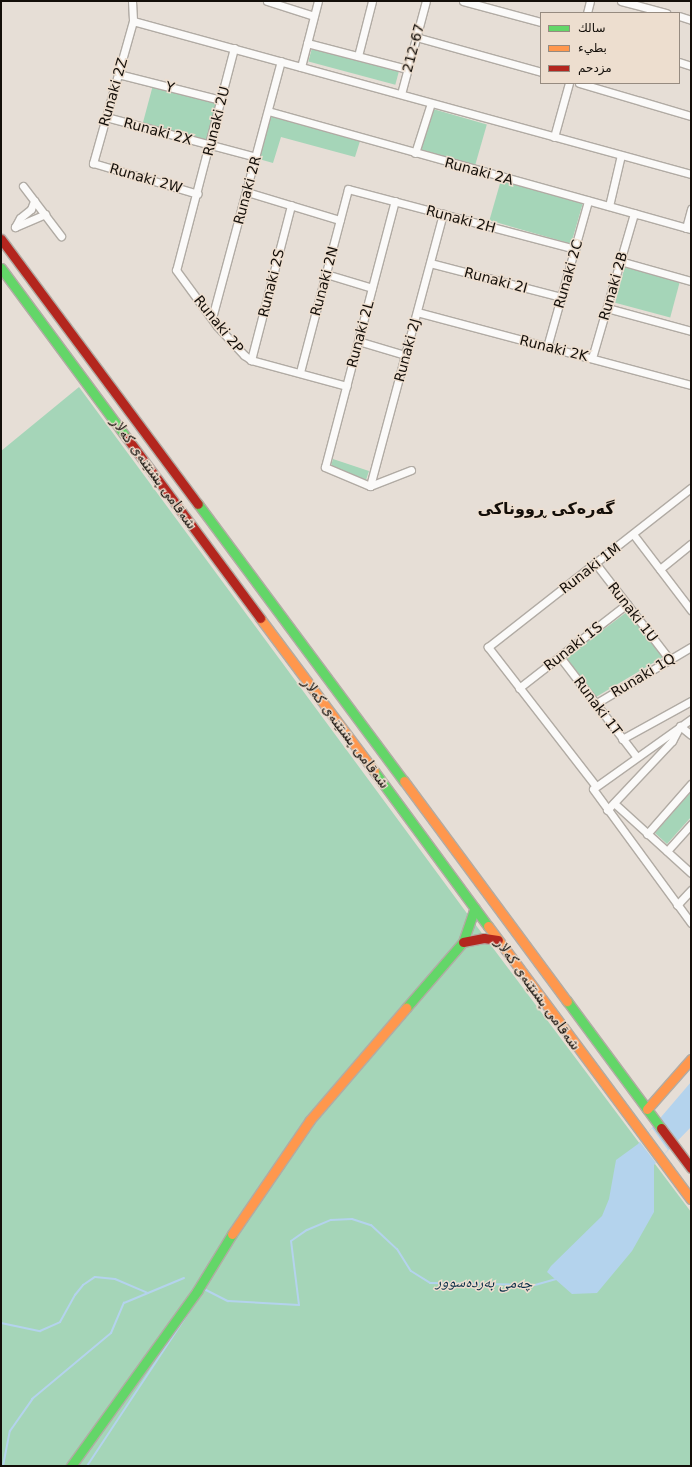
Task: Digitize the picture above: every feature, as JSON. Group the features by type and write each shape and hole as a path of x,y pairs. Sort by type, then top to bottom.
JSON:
{"main road":[{"name":"شەقامی پشتێنەی کەلار","path":"1,239 691,1168"},
{"name":"شەقامی پشتێنەی کەلار","path":"1,268 645,1139 691,1199"},
{"path":"282,648 292,646 297,637"},
{"path":"71,1466 197,1291 247,1208 310,1120 463,942 475,908"},
{"path":"463,942 477,939 498,940"},
{"path":"650,1113 691,1059"}],"street":[{"name":"Runaki 2Z","path":"93,163 133,21 132,1"},
{"path":"267,1 314,16"},
{"path":"301,67 318,1"},
{"path":"358,56 372,1"},
{"name":"212-67","path":"401,94 426,1"},
{"path":"463,1 540,22"},
{"path":"587,12 590,1"},
{"path":"621,1 662,12"},
{"path":"680,16 691,20"},
{"path":"133,21 691,174"},
{"path":"416,37 540,72"},
{"path":"307,43 407,69"},
{"name":"Runaki 2U","path":"198,194 234,48"},
{"name":"Runaki 2R","path":"212,318 281,61"},
{"path":"680,62 691,66"},
{"name":"Y","path":"118,74 221,100"},
{"path":"554,137 568,84"},
{"path":"582,84 691,116"},
{"path":"415,153 431,103"},
{"name":"Runaki 2A","path":"268,111 688,229"},
{"name":"Runaki 2X","path":"106,118 256,157"},
{"path":"609,206 621,155"},
{"name":"Runaki 2W","path":"93,163 198,194"},
{"path":"23,186 61,236"},
{"name":"Runaki 2H","path":"348,189 575,248"},
{"name":"Runaki 2N","path":"300,372 348,189"},
{"path":"247,192 340,220"},
{"name":"Runaki 2P","path":"198,194 176,270 212,318 244,356 251,360 300,372 347,386"},
{"path":"34,201 31,209 20,218 15,227 44,214"},
{"name":"Runaki 2C","path":"547,347 588,201"},
{"name":"Runaki 2L","path":"370,486 325,467 395,202"},
{"name":"Runaki 2S","path":"251,360 291,205"},
{"path":"688,229 691,209"},
{"name":"Runaki 2B","path":"592,358 634,213"},
{"name":"Runaki 2J","path":"370,486 443,214"},
{"path":"620,261 691,281"},
{"name":"Runaki 2I","path":"430,263 561,297"},
{"path":"326,274 372,288"},
{"path":"607,308 691,331"},
{"name":"Runaki 2K","path":"417,312 691,385"},
{"path":"358,341 405,355"},
{"path":"370,486 411,470"},
{"name":"Runaki 1M","path":"519,688 488,647 596,564 691,488"},
{"path":"633,534 691,610"},
{"path":"660,569 691,544"},
{"name":"Runaki 1U","path":"596,564 670,660"},
{"name":"Runaki 1S","path":"519,688 627,604"},
{"name":"Runaki 1Q","path":"595,704 691,647"},
{"name":"Runaki 1T","path":"560,657 636,756"},
{"path":"519,688 595,785 594,792 691,923"},
{"path":"622,739 691,701"},
{"path":"595,785 691,719"},
{"path":"607,810 672,741 680,726"},
{"path":"680,726 691,735"},
{"path":"647,834 691,784"},
{"path":"614,803 691,873"},
{"path":"667,851 691,824"},
{"path":"677,904 691,890"},
{"path":"685,896 691,902"}],"green space":[{"path":"312,48 399,71 395,85 308,62"},
{"path":"153,85 217,102 206,141 143,124"},
{"path":"433,109 487,124 475,166 421,150"},
{"path":"271,116 360,141 355,157 281,137 273,163 259,159"},
{"path":"501,180 583,203 571,244 489,220"},
{"path":"625,266 680,281 670,317 615,303"},
{"path":"79,387 463,908 691,1212 691,1466 1,1466 1,451"},
{"path":"333,459 369,471 366,480 331,466"},
{"path":"628,611 663,657 596,697 566,658"},
{"path":"691,792 691,817 667,844 655,833"}],"water":[{"path":"691,1082 691,1127 654,1165 654,1212 632,1251 597,1293 572,1294 547,1272 551,1266 602,1216 609,1199 616,1160 638,1144"}],"pier":[{"path":"652,1128 668,1150 656,1163 640,1142"}],"waterway":[{"name":"چەمی بەردەسوور","path":"87,1466 204,1289 228,1301 299,1305 291,1241 307,1230 331,1220 352,1219 371,1225 397,1249 411,1271 430,1283 535,1285 556,1279"},
{"path":"1,1323 40,1331 60,1322 75,1295 83,1285 95,1277 115,1279 148,1293"},
{"path":"3,1466 10,1431 32,1399 111,1333 124,1303 184,1278"}],"traffic: fast":[{"path":"1,268 127,438"},
{"path":"198,504 404,781"},
{"path":"374,771 488,926"},
{"path":"406,1008 463,942 475,908"},
{"path":"567,1001 661,1128"},
{"path":"71,1466 197,1291 232,1234"}],"traffic: slow":[{"path":"260,618 374,771"},
{"path":"404,781 567,1001"},
{"path":"488,926 691,1199"},
{"path":"232,1234 310,1120 406,1008"},
{"path":"647,1109 691,1059"}],"traffic: jam":[{"path":"1,239 198,504"},
{"path":"127,438 260,618"},
{"path":"463,942 484,938 498,940"},
{"path":"661,1128 691,1168"}],"district":[{"name":"گەرەکی ڕووناکی","path":"546,509"}]}
